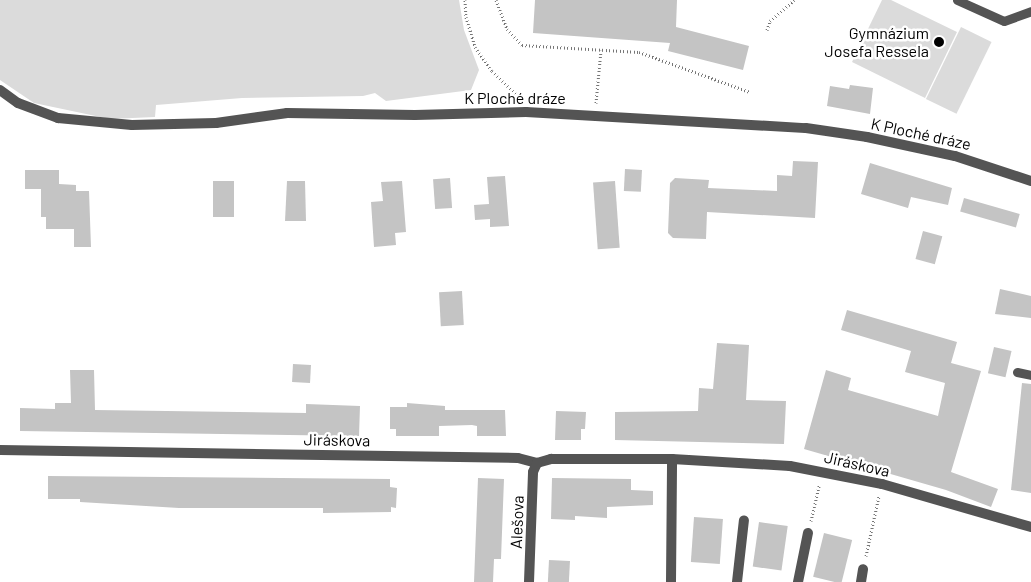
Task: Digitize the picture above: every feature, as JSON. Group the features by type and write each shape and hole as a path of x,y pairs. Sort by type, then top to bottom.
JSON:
{"street":[{"name":"K Ploché dráze","path":"0,90 18,103 58,118 132,125 216,123 287,113 415,115 526,112 596,114 806,128 867,137 976,161 1031,181"},
{"name":"Jiráskova","path":"0,450 518,458 537,463 551,458 751,461 822,471 882,484 1031,527"},
{"path":"671,582 672,459"},
{"name":"Alešova","path":"529,582 533,472 537,463"},
{"path":"737,582 744,520"},
{"path":"798,582 808,533"},
{"path":"861,582 863,569"}],"lane":[{"path":"957,0 1004,21 1031,11"},
{"path":"1017,372 1031,375"}],"path":[{"path":"465,0 466,17 475,47 492,71 520,97 526,112"},
{"path":"496,0 507,29 522,45 650,55 750,92"},
{"path":"766,30 770,21 794,0"},
{"path":"596,114 601,50"},
{"path":"808,533 819,481"},
{"path":"863,569 880,494"}],"shaded area":[{"path":"0,0 459,0 464,30 479,70 471,90 386,101 375,93 363,96 242,98 156,105 155,117 110,119 34,103 0,80"},
{"path":"882,0 891,0 957,32 925,98 852,62"},
{"path":"961,27 992,42 956,114 926,99"}],"building":[{"path":"535,0 677,0 676,27 749,46 743,70 668,51 670,43 533,33"},
{"path":"850,85 873,88 870,114 827,106 830,86 849,89"},
{"path":"793,161 818,162 815,218 707,212 706,239 673,238 668,233 670,183 675,178 709,180 708,188 777,191 777,175 792,176"},
{"path":"870,163 952,188 948,205 911,197 908,208 861,194"},
{"path":"625,169 642,170 641,192 624,191"},
{"path":"25,170 59,170 59,184 76,185 76,191 89,191 91,247 74,247 74,229 46,229 46,217 41,217 41,189 25,189"},
{"path":"505,176 509,226 490,227 490,219 475,220 474,205 489,204 487,177"},
{"path":"450,178 452,208 435,209 433,179"},
{"path":"213,181 234,181 234,217 213,217"},
{"path":"287,181 305,181 306,221 285,221"},
{"path":"402,181 406,232 395,233 396,245 374,247 371,202 383,201 381,182"},
{"path":"615,181 620,248 598,249 593,183"},
{"path":"964,198 1020,214 1016,227 960,211"},
{"path":"923,231 942,236 935,264 915,259"},
{"path":"1000,289 1031,296 1031,318 995,314"},
{"path":"462,291 464,325 441,326 439,292"},
{"path":"847,310 957,342 951,363 981,371 951,472 998,489 991,507 946,490 804,449 826,370 851,378 848,390 938,416 945,383 905,372 911,351 841,330"},
{"path":"717,343 749,345 746,400 786,401 784,444 615,440 615,412 698,411 699,388 713,389"},
{"path":"994,347 1012,351 1005,377 988,373"},
{"path":"293,364 311,365 310,383 292,382"},
{"path":"70,370 94,370 95,410 306,413 306,404 360,406 359,436 20,431 20,408 55,409 55,403 71,403"},
{"path":"1022,383 1031,384 1031,493 1011,490"},
{"path":"407,403 445,406 445,410 505,410 506,436 477,436 477,426 472,425 439,426 439,436 396,436 396,429 390,429 390,407 407,407"},
{"path":"556,411 586,412 585,429 581,429 581,440 555,440"},
{"path":"48,476 390,479 390,487 397,488 396,508 391,507 391,512 323,513 323,508 179,508 80,502 80,499 48,499"},
{"path":"478,478 504,479 501,559 494,559 493,582 474,582"},
{"path":"552,478 631,479 631,490 653,491 653,505 607,507 607,518 575,516 575,520 551,519"},
{"path":"694,517 723,519 720,564 691,562"},
{"path":"759,522 788,526 781,571 753,567"},
{"path":"824,533 852,540 842,582 813,577"},
{"path":"549,560 570,561 569,582 548,582"}],"place":[{"name":"Gymnázium Josefa Ressela","path":"939,42"}]}
